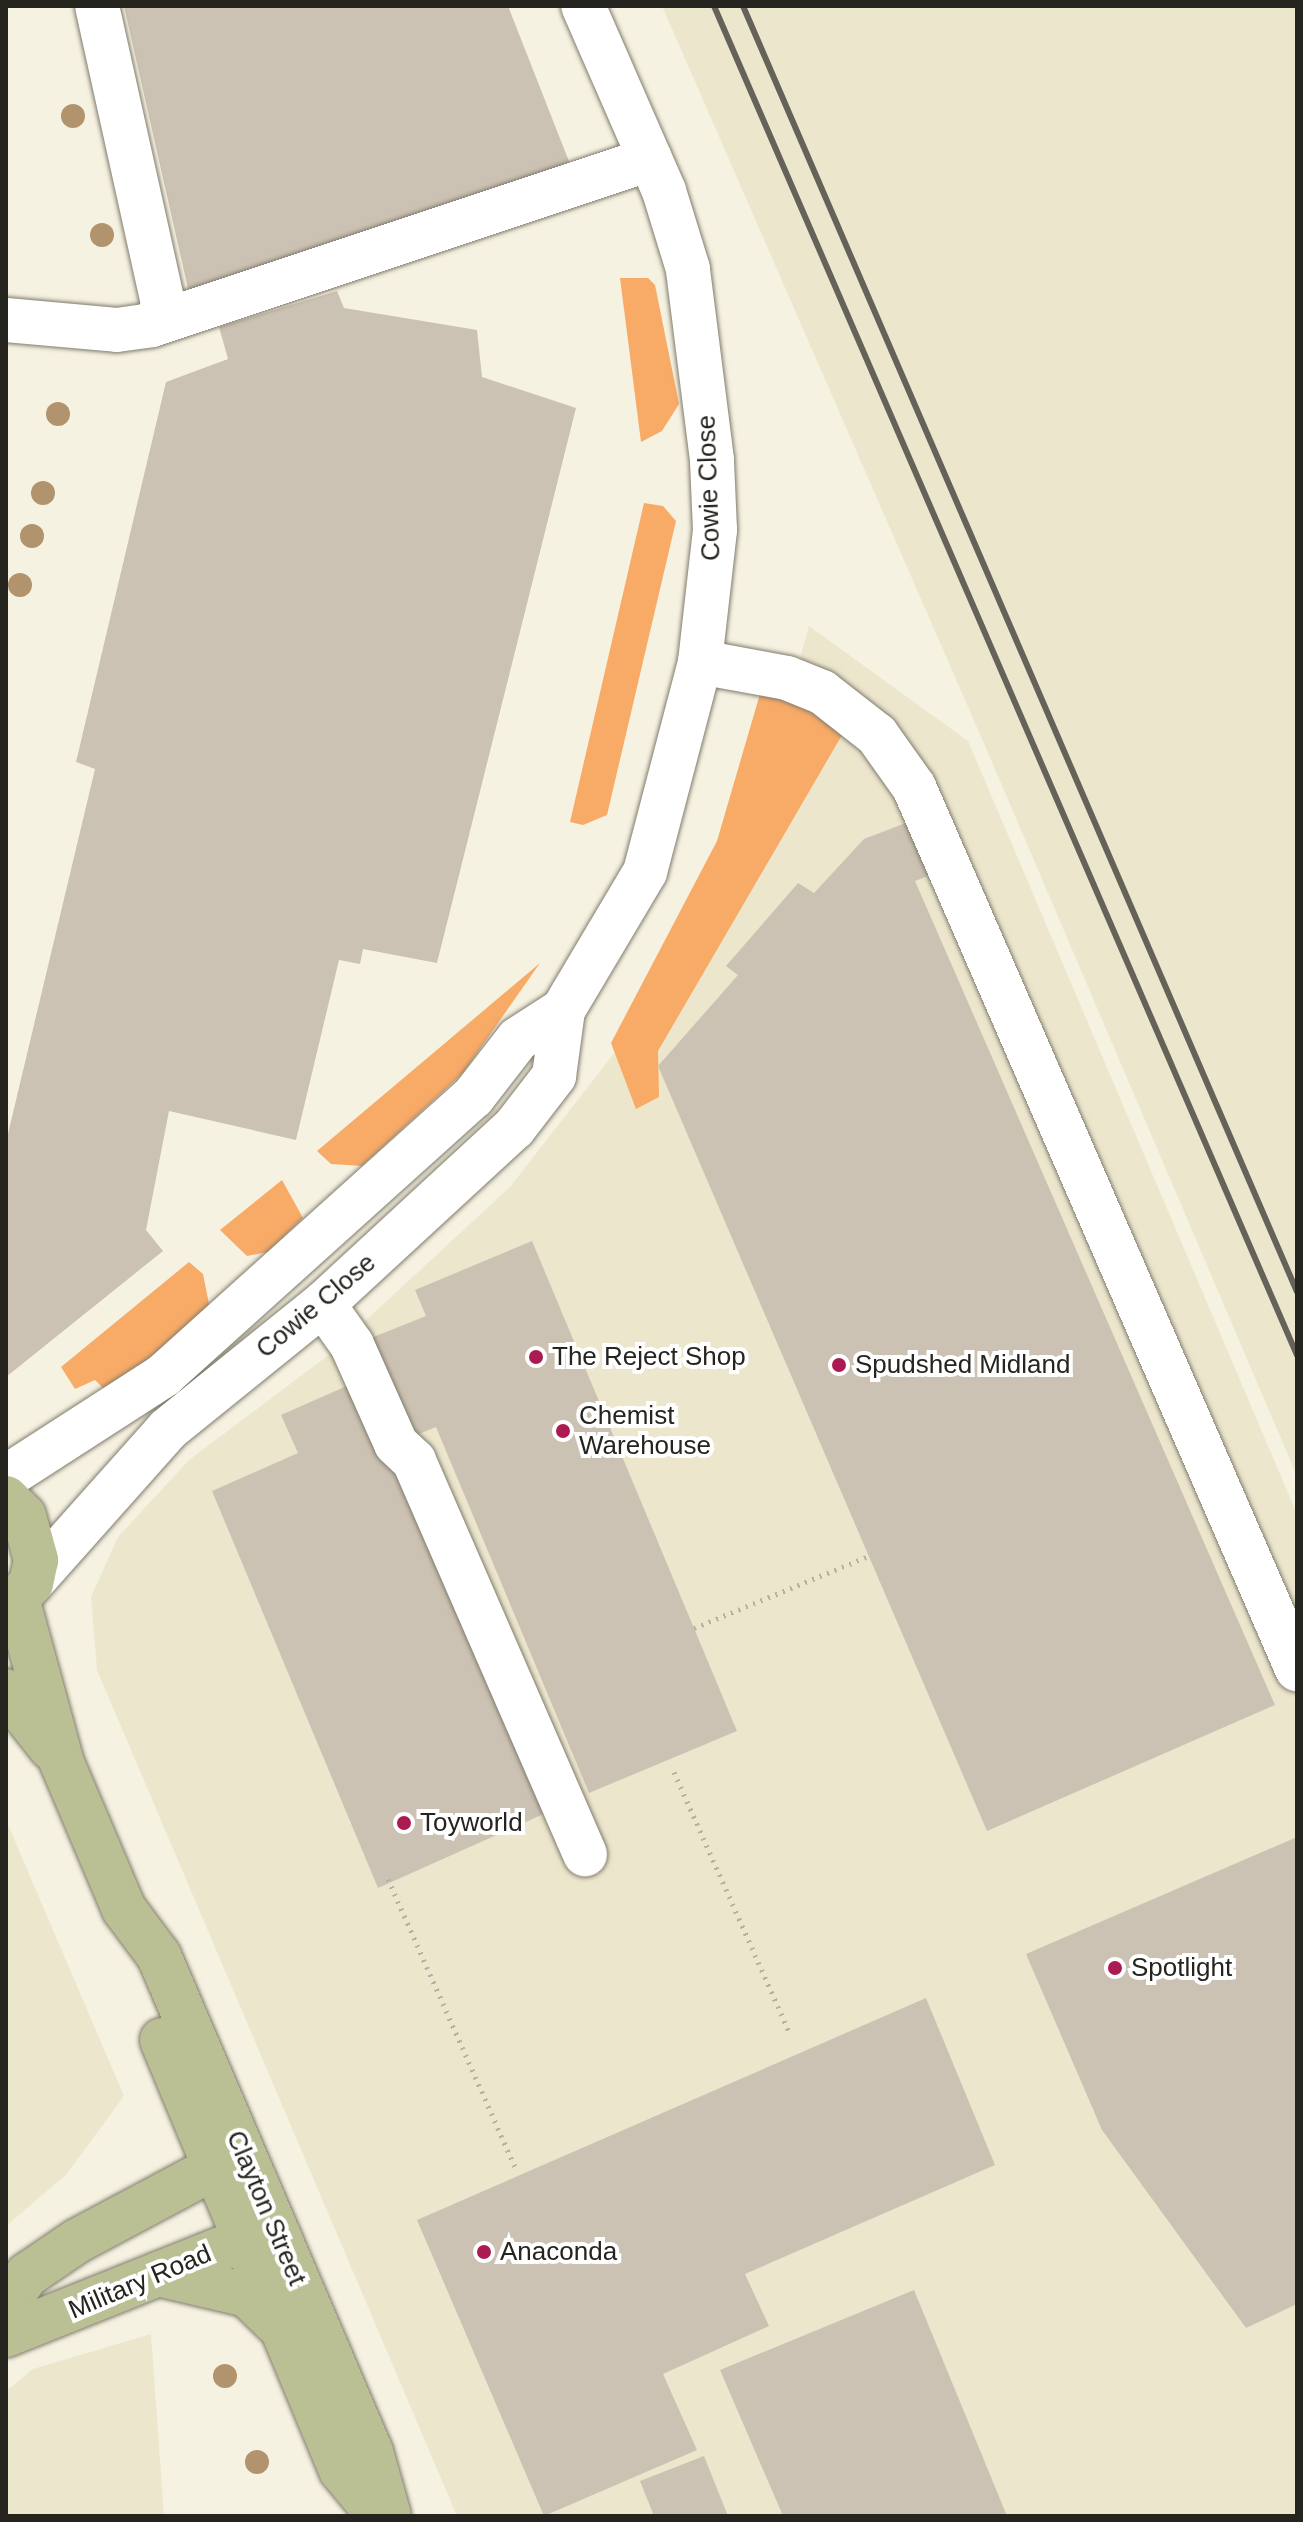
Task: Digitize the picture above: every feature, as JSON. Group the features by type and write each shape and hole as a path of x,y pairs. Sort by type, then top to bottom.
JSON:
{"main road":[{"name":"Clayton Street","path":"6,1498 34,1537 18,1599 62,1763 124,1909 134,1968 172,2067 227,2160"},
{"name":"Clayton Street","path":"6,1691 62,1763"},
{"name":"Clayton Street","path":"124,1909 159,1956 227,2160 258,2234 371,2452 389,2516"},
{"path":"6,2304 27,2275 164,2185 178,2165 185,2134 172,2067"},
{"path":"108,2224 227,2160"},
{"name":"Clayton Street","path":"258,2234 282,2329 341,2470 379,2516"},
{"name":"Military Road","path":"6,2335 154,2273 258,2234"},
{"path":"154,2273 247,2295 282,2329"}],"street":[{"path":"97,6 164,308 152,325"},
{"name":"Cowie Close","path":"18,1599 168,1429 323,1304 514,1128 554,1076 563,1010 645,872 700,662 715,530 703,370 688,269 650,159 583,6"},
{"path":"6,320 117,330 152,325 650,159"},
{"path":"700,662 787,678 822,692 877,735 914,787 1297,1669"},
{"name":"Cowie Close","path":"6,1477 164,1375 473,1097 518,1039 563,1010"},
{"path":"323,1304 352,1345 396,1444 414,1461 585,1854"}],"path":[{"path":"694,1628 869,1556"},
{"path":"674,1772 790,2034"},
{"path":"388,1879 515,2167"}],"shaded area":[{"path":"662,6 1297,6 1297,1476 986,748"},
{"path":"620,278 648,278 655,285 679,404 662,431 641,442"},
{"path":"644,503 663,506 676,521 607,815 583,825 570,822"},
{"path":"809,626 968,741 1297,1514 1297,2516 457,2516 97,1670 91,1597 118,1537 189,1460 326,1357 510,1187 651,1006 781,727"},
{"path":"762,687 849,723 658,1051 659,1097 636,1109 611,1043 717,841"},
{"path":"540,963 463,1073 362,1166 331,1164 317,1151"},
{"path":"282,1180 303,1218 268,1252 247,1256 220,1230"},
{"path":"189,1262 203,1274 210,1309 108,1393 95,1380 75,1389 61,1367"},
{"path":"6,1820 124,2096 66,2175 6,2226"},
{"path":"151,2334 164,2516 6,2516 6,2391 33,2369"}],"building":[{"path":"124,6 508,6 572,169 194,315"},
{"path":"337,291 344,308 477,330 482,377 576,408 437,963 363,949 360,964 339,960 296,1140 169,1111 146,1230 163,1251 6,1377 6,1142 95,769 76,762 166,382 228,359 219,327"},
{"path":"911,821 933,874 915,881 1275,1705 987,1831 658,1066 738,975 726,966 798,883 814,893 864,839"},
{"path":"532,1241 737,1731 589,1793 436,1427 407,1439 366,1340 426,1316 415,1290"},
{"path":"358,1381 548,1812 378,1888 212,1491 298,1453 281,1415"},
{"path":"1297,1837 1297,2304 1246,2328 1102,2130 1026,1954"},
{"path":"926,1998 995,2165 745,2274 769,2326 663,2374 697,2450 544,2516 417,2220"},
{"path":"914,2290 1007,2516 783,2516 720,2370"},
{"path":"704,2456 728,2516 654,2516 640,2481"}],"railway":[{"path":"714,6 1297,1355"},
{"path":"743,6 1297,1292"}],"place":[{"name":"The Reject Shop","path":"536,1357"},
{"name":"Spudshed Midland","path":"839,1365"},
{"name":"Chemist Warehouse","path":"563,1431"},
{"name":"Toyworld","path":"404,1823"},
{"name":"Spotlight","path":"1115,1968"},
{"name":"Anaconda","path":"484,2252"}]}
